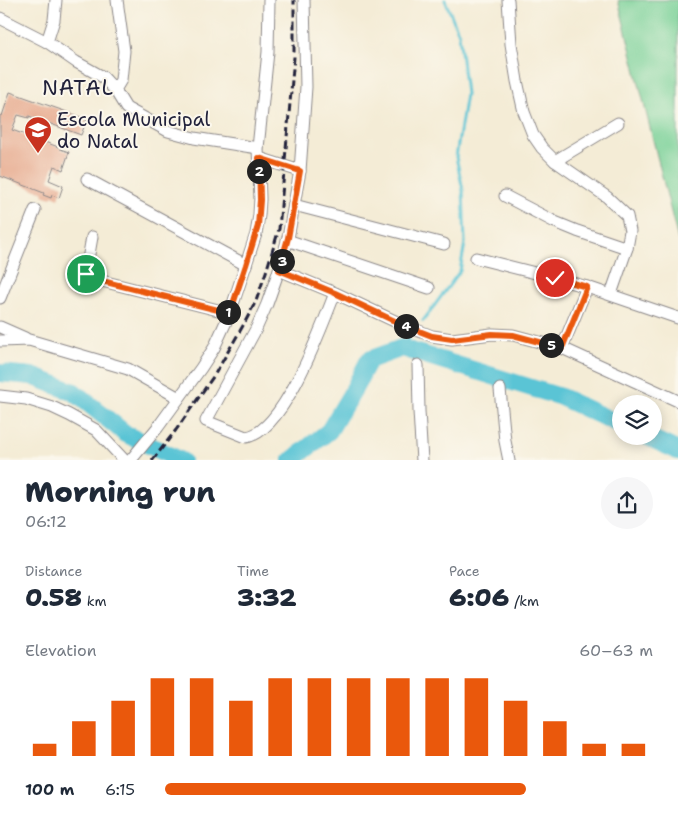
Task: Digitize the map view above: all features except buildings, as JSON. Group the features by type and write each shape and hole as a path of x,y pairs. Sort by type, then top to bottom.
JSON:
{"street":[{"path":"47,42 54,20 56,0"},
{"path":"115,90 121,80 124,51 117,0"},
{"path":"0,396 26,399 69,415 96,430 130,459 158,427 202,368 214,348 230,313 256,234 259,215 258,153 268,52 269,0"},
{"path":"304,0 306,87 300,171 287,240 279,270 256,329 206,421 246,437 252,436 264,427 278,411 299,378 335,293"},
{"path":"508,0 511,44 517,81 524,112 533,135 542,148 555,161 607,197 628,216 630,231 627,248 611,294"},
{"path":"2,22 47,42 76,62 104,77 126,108 168,131 258,153 300,171"},
{"path":"555,161 618,123"},
{"path":"86,179 246,265"},
{"path":"505,196 555,222 593,238 627,248"},
{"path":"294,205 444,244"},
{"path":"0,298 35,210"},
{"path":"92,237 86,271 90,278 230,313"},
{"path":"287,240 428,288"},
{"path":"476,258 611,294 678,318"},
{"path":"279,270 432,336 452,339 492,334 513,335 562,348 678,401"},
{"path":"562,348 587,287"},
{"path":"0,327 29,340 128,369 179,398"},
{"path":"0,341 29,340"},
{"path":"418,364 422,460"},
{"path":"500,390 505,441 509,460"}],"green space":[{"path":"618,0 678,0 678,240"}],"waterway":[{"path":"423,321 460,271 465,243 463,190 456,157 466,94 459,34 445,0"},
{"path":"402,348 409,338"},
{"path":"292,460 329,431 369,360 402,348 561,397 612,421"},
{"path":"0,373 32,376 74,392 126,434 180,460"},
{"path":"662,444 678,451"}],"railway":[{"path":"153,460 215,374 256,301 266,272 279,229 294,57 294,0"}],"place":[{"name":"Escola Municipal do Natal","path":"38,154"}],"district":[{"name":"NATAL","path":"78,88"}],"route":[{"path":"86,274 90,278 230,313 258,226 260,200 259,158 300,171 288,238 279,270 335,293 401,324 432,336 452,339 492,334 513,335 562,348 587,287 555,278"}]}
